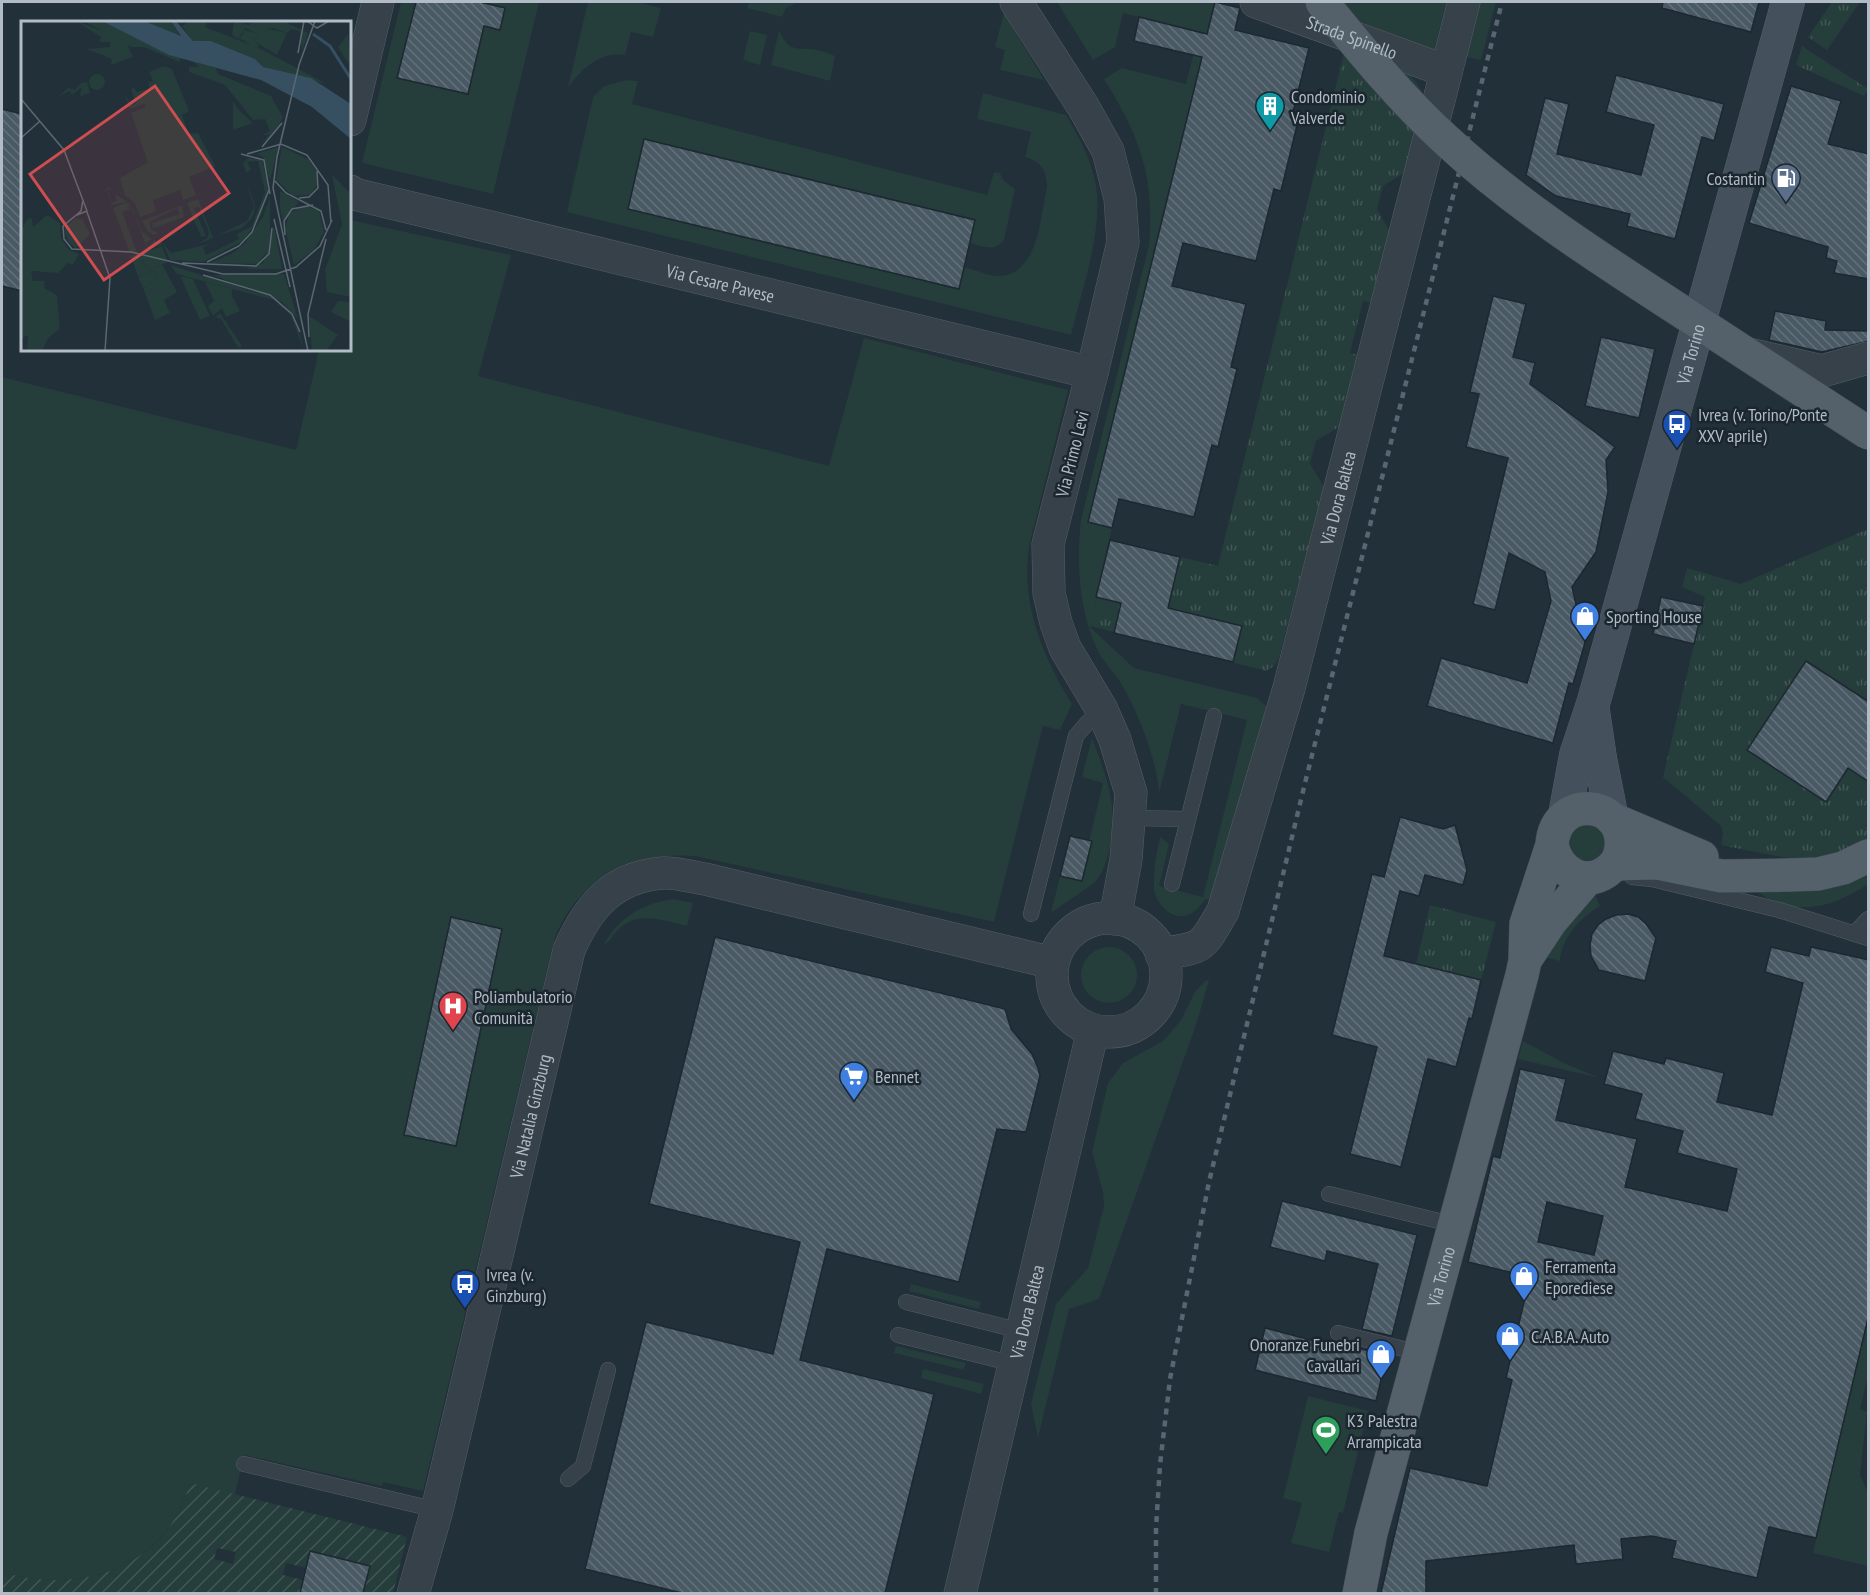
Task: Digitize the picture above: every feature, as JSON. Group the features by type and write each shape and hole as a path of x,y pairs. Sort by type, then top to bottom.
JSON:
{"main road":[{"path":"1322,2 1360,50 1407,102 1447,141 1489,176 1593,254 1869,433"},
{"path":"1565,815 1576,809 1589,808 1601,811 1612,819 1691,853 1758,875"},
{"name":"Via Torino","path":"1359,1593 1371,1533 1525,961 1526,924 1552,845 1552,835 1557,824 1565,815"},
{"name":"Via Torino","path":"1525,961 1551,921 1621,853 1622,841 1619,829 1612,819"},
{"path":"1552,845 1554,855 1567,872 1602,872 1657,863 1721,876 1818,874 1843,868 1869,856"}],"street":[{"path":"351,116 378,2"},
{"name":"Via Primo Levi","path":"1016,2 1084,108 1108,151 1120,198 1123,242 1048,544 1048,593 1065,648 1102,710 1115,740 1131,792 1130,818 1115,919"},
{"name":"Strada Spinello","path":"1256,2 1446,71"},
{"name":"Via Dora Baltea","path":"1161,954 1197,948 1207,939 1223,911 1289,688 1464,2"},
{"name":"Via Torino","path":"1565,815 1576,755 1593,704 1788,2"},
{"name":"Via Cesare Pavese","path":"351,192 1092,373"},
{"path":"1694,336 1748,354 1822,371 1869,358"},
{"name":"Via Torino","path":"1593,704 1600,758 1612,819"},
{"name":"Via Natalia Ginzburg","path":"415,1591 437,1510 569,950 579,926 592,907 612,890 637,878 666,872 705,879 1053,963"},
{"path":"1115,919 1137,926 1147,933 1161,954 1165,973 1162,995 1152,1011 1128,1029 1108,1032 1093,1030 1070,1017 1061,1006 1052,983 1053,963 1059,946 1073,931 1094,920 1115,919"},
{"name":"Via Dora Baltea","path":"960,1593 1093,1030"}],"lane":[{"path":"1031,914 1076,736 1102,710"},
{"path":"1172,884 1214,716"},
{"path":"1130,818 1188,819"},
{"path":"1602,872 1652,879 1779,910 1862,935 1869,920"},
{"path":"1329,1194 1455,1225"},
{"path":"906,1302 1021,1331"},
{"path":"1338,1333 1420,1353"},
{"path":"898,1335 1014,1364"},
{"path":"568,1479 583,1466 608,1370"},
{"path":"244,1464 437,1510"}],"green space":[{"path":"401,2 416,2 398,78 467,94 484,26 500,30 505,8 489,4 490,2 539,2 493,194 362,163"},
{"path":"588,2 638,2 661,8 653,37 631,32 625,55 616,54 592,63 568,87"},
{"path":"749,2 799,2 786,8 782,17 747,8"},
{"path":"1057,2 1215,2 1088,522 1112,528 1090,627 1134,668 1257,698 1267,707 1211,900 1206,899 1193,912 1182,916 1176,916 1166,910 1155,895 1154,870 1160,837 1169,844 1159,886 1203,897 1247,720 1181,704 1159,794 1155,767 1140,721 1120,682 1098,652 1090,632 1082,601 1079,552 1081,520 1149,245 1150,199 1142,158 1127,120 1104,79 1122,68 1186,84 1199,32 1123,13 1115,47 1093,60"},
{"path":"1335,2 1450,2 1436,55 1331,22"},
{"path":"1475,2 1496,2 1481,60 1461,56"},
{"path":"1832,2 1860,2 1827,50 1808,37"},
{"path":"1004,13 1044,80 1000,70 1005,50 995,47"},
{"path":"779,30 791,46 826,52 835,56 830,81 771,65"},
{"path":"750,31 767,35 760,65 743,60"},
{"path":"1346,45 1382,58 1404,70 1420,88 1425,100 1406,172 1383,186 1377,209 1390,232 1372,303 1363,301 1350,353 1358,355 1339,427 1316,441 1310,464 1324,487 1279,657 1274,666 1266,671 1090,626 1110,540 1218,566"},
{"path":"1802,46 1868,89 1864,96 1796,65"},
{"path":"625,80 638,81 632,104 987,195 994,172 1000,173 1003,180 1015,189 1004,240 989,248 970,243 975,219 644,140 628,209 958,289 964,267 1001,276 1014,272 1023,265 1036,241 1047,187 1046,176 1042,168 1035,161 1025,157 1031,132 977,119 983,93 1066,115 1088,158 1096,186 1097,204 1094,242 1071,335 567,212 593,97 604,86"},
{"path":"351,220 511,255 478,376 829,466 864,338 1068,390 1030,541 1027,576 1038,634 1053,670 1072,704 1060,730 1043,726 994,922 695,856 650,858 629,864 592,885 577,900 554,940 423,1491 383,1482 382,1486 244,1455 235,1495 190,1484 178,1513 161,1537 140,1555 116,1568 90,1577 61,1580 32,1578 2,1572 2,377 296,450 319,351 351,351"},
{"path":"1868,529 1868,839 1845,855 1823,860 1794,859 1721,845 1723,833 1721,826 1663,777 1705,597 1682,587 1687,568 1741,584"},
{"path":"1092,738 1106,776 1111,799 1112,831 1108,855 1100,876 1094,883 1051,913 1060,876 1082,881 1092,842 1089,841 1103,783 1082,777"},
{"path":"1578,822 1604,829 1605,854 1587,864 1566,852 1569,828"},
{"path":"1868,872 1868,884 1841,899 1812,907 1783,905 1755,890"},
{"path":"1595,895 1600,906 1573,929 1564,944 1560,961 1547,958 1551,942"},
{"path":"673,899 693,903 687,926 643,918 627,923 603,946 616,927 632,913 651,904"},
{"path":"1430,905 1496,922 1481,980 1416,964"},
{"path":"1103,947 1115,947 1125,951 1133,959 1137,975 1133,991 1125,999 1115,1003 1103,1003 1093,999 1085,991 1081,981 1081,969 1085,959 1093,951"},
{"path":"1209,980 1197,1022 1099,1299 1069,1309 1038,1438 1031,1404 1056,1304 1088,1268 1104,1206 1103,1192 1092,1152 1108,1083 1123,1063 1163,1041 1181,1020 1195,992 1205,981"},
{"path":"1523,1041 1564,1063 1600,1078 1518,1059"},
{"path":"911,1284 981,1302 979,1309 909,1291"},
{"path":"1868,1314 1868,1376 1860,1409 1867,1412 1860,1475 1868,1493 1868,1566 1813,1553"},
{"path":"896,1346 966,1363 964,1370 894,1353"},
{"path":"923,1369 984,1384 981,1394 921,1378"},
{"name":"K3 Palestra Arrampicata","path":"1308,1396 1368,1411 1343,1513 1339,1512 1329,1552 1291,1543 1302,1503 1283,1498"},
{"path":"190,1483 407,1537 393,1593 363,1593 370,1566 310,1551 306,1568 286,1563 283,1575 303,1580 300,1593 2,1593 2,1572 32,1578 61,1580 90,1577 117,1568 141,1555 162,1536 178,1512","holes":["217,1548 236,1552 233,1564 214,1559"]}],"building":[{"path":"416,2 480,2 505,8 500,30 484,26 468,94 397,78"},
{"path":"1215,2 1240,8 1235,30 1309,48 1293,112 1300,113 1281,191 1274,189 1256,261 1183,243 1172,286 1246,304 1231,367 1237,369 1218,447 1212,445 1194,517 1119,499 1112,528 1088,522 1202,57 1134,41 1139,17 1207,34"},
{"path":"1663,2 1759,2 1751,32 1662,8"},
{"path":"1616,75 1724,104 1714,141 1702,137 1675,239 1627,226 1630,214 1556,196 1526,175 1545,98 1569,104 1557,154 1641,175 1654,125 1606,112"},
{"path":"1791,86 1841,101 1828,144 1869,154 1869,279 1834,273 1837,261 1826,258 1828,247 1749,223"},
{"path":"2,109 21,114 21,291 2,286"},
{"path":"644,139 975,220 959,289 628,209"},
{"path":"1493,296 1526,304 1513,357 1535,363 1530,384 1615,447 1606,460 1608,492 1596,552 1572,587 1581,627 1589,629 1573,684 1569,683 1553,743 1427,706 1441,658 1527,683 1551,601 1545,572 1509,553 1495,610 1473,604 1508,458 1466,447 1479,394 1470,392"},
{"path":"1775,311 1826,321 1825,330 1869,331 1869,341 1822,352 1769,340"},
{"path":"1601,337 1655,349 1639,418 1585,406"},
{"path":"1110,540 1180,557 1168,608 1242,626 1233,662 1114,633 1121,603 1096,597"},
{"path":"1661,597 1703,606 1694,644 1653,634"},
{"path":"1806,661 1869,702 1869,782 1848,768 1826,802 1747,750"},
{"path":"1400,817 1443,829 1455,825 1467,870 1463,885 1425,875 1419,896 1400,891 1384,956 1481,980 1472,1019 1469,1018 1456,1067 1428,1059 1401,1167 1350,1154 1377,1047 1332,1035 1372,874 1384,877"},
{"path":"1070,836 1092,841 1082,881 1060,876"},
{"path":"1628,914 1638,917 1656,938 1645,981 1599,970 1591,956 1592,934 1598,925 1616,915"},
{"name":"Poliambulatorio Comunità","path":"451,917 502,929 456,1146 404,1135"},
{"path":"715,937 1005,1009 1011,1029 1032,1054 1038,1068 1040,1076 1026,1132 997,1129 959,1282 827,1249 800,1360 934,1394 885,1593 682,1593 585,1569 646,1322 773,1354 800,1242 649,1204"},
{"path":"1771,947 1809,956 1811,947 1869,960 1869,1314 1816,1538 1769,1527 1757,1578 1672,1558 1676,1541 1652,1536 1621,1539 1623,1559 1576,1564 1574,1545 1426,1561 1426,1593 1381,1593 1410,1468 1487,1486 1512,1380 1506,1378 1530,1277 1468,1262 1493,1156 1500,1158 1520,1069 1566,1079 1556,1120 1637,1139 1625,1187 1727,1211 1737,1169 1677,1153 1683,1131 1635,1119 1642,1094 1604,1084 1613,1051 1664,1064 1666,1058 1724,1073 1717,1102 1772,1115 1803,983 1765,972","holes":["1547,1202 1603,1216 1594,1255 1538,1242"]},
{"path":"1282,1201 1417,1235 1392,1336 1362,1329 1378,1264 1327,1251 1325,1261 1270,1247"},
{"path":"1265,1328 1356,1352 1357,1348 1387,1355 1376,1401 1255,1370"},
{"path":"310,1551 370,1566 363,1593 300,1593"}],"railway":[{"path":"1156,1594 1156,1528 1160,1465 1170,1379 1209,1182 1305,783 1502,2"}],"place":[{"name":"Condominio Valverde","path":"1270,132"},
{"name":"Costantin","path":"1786,204"},
{"name":"Ivrea (v. Torino/Ponte XXV aprile)","path":"1677,450"},
{"name":"Sporting House","path":"1585,642"},
{"name":"Poliambulatorio Comunità","path":"453,1032"},
{"name":"Bennet","path":"854,1102"},
{"name":"Ferramenta Eporediese","path":"1524,1302"},
{"name":"Ivrea (v. Ginzburg)","path":"465,1310"},
{"name":"C.A.B.A. Auto","path":"1510,1362"},
{"name":"Onoranze Funebri Cavallari","path":"1381,1380"},
{"name":"K3 Palestra Arrampicata","path":"1326,1456"}]}
